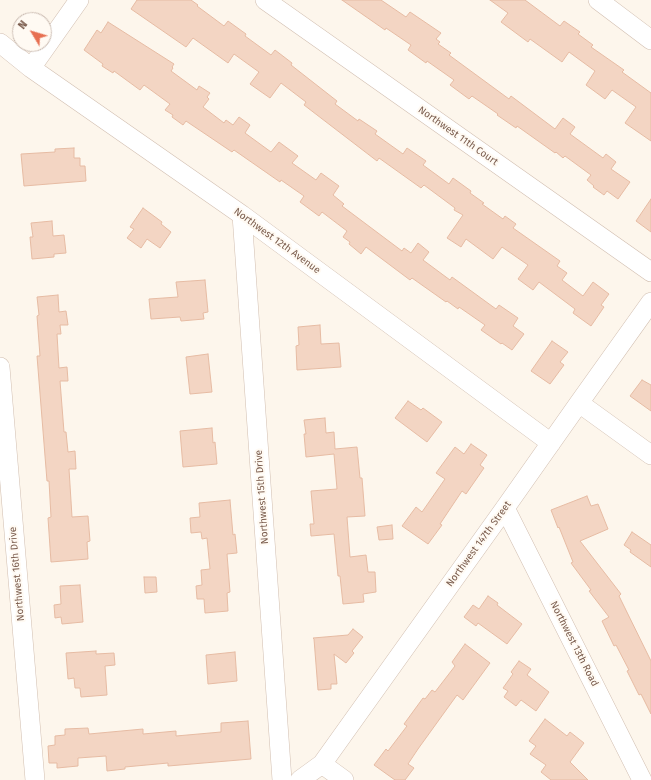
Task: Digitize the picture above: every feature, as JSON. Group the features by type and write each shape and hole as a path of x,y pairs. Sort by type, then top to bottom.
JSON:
{"street":[{"path":"31,68 79,0"},
{"name":"Northwest 11th Court","path":"265,0 651,272"},
{"path":"598,0 651,40"},
{"name":"Northwest 12th Avenue","path":"0,43 31,68 242,215 551,443"},
{"name":"Northwest 15th Drive","path":"242,215 282,780"},
{"name":"Northwest 147th Street","path":"300,780 322,764 651,302"},
{"name":"Northwest 16th Drive","path":"0,367 35,780"},
{"path":"579,402 651,455"},
{"name":"Northwest 13th Road","path":"505,508 642,780"},
{"path":"322,764 344,780"}],"building":[{"path":"137,0 191,0 224,26 228,21 246,34 245,36 271,55 275,50 292,63 291,65 337,101 335,104 358,121 359,119 377,131 375,134 403,154 407,148 426,161 423,165 449,184 453,178 471,191 470,193 484,203 482,204 503,219 505,216 516,224 513,228 560,261 557,266 567,273 562,280 583,296 593,282 609,294 601,305 604,307 591,326 573,313 575,309 539,282 533,290 518,279 528,265 502,247 493,259 466,239 461,247 447,238 463,215 454,210 455,208 424,185 421,188 379,158 377,161 304,105 306,102 281,83 270,98 250,84 259,72 234,54 228,63 193,38 186,47 131,9"},
{"path":"342,0 381,0 406,17 410,12 441,33 436,39 440,42 438,44 451,53 449,55 509,99 511,96 555,129 563,118 575,127 570,134 603,158 606,154 616,162 611,169 630,182 618,199 607,191 604,195 593,187 594,186 587,180 591,175 565,156 563,158 517,126 516,128 472,96 469,99 450,85 454,80 408,50 411,45 386,28 385,30"},
{"path":"490,0 525,0 560,26 564,21 580,32 578,34 593,45 591,47 624,70 622,72 651,93 651,141 625,123 636,107 612,90 605,99 586,85 595,71 569,52 562,62 530,39 528,42 501,22 508,13"},
{"path":"108,22 174,64 171,71 197,90 199,86 210,93 207,97 209,99 203,107 224,123 226,120 233,125 239,117 250,125 245,133 271,152 279,142 298,156 292,163 316,180 321,173 339,186 333,195 344,204 342,206 402,251 404,248 411,253 418,243 429,252 423,260 450,280 452,277 496,309 499,305 518,318 513,326 524,334 512,350 481,330 485,325 459,307 458,309 447,301 446,302 412,278 410,280 366,247 361,254 343,237 347,231 322,212 319,216 300,202 304,196 281,180 280,182 234,150 232,152 186,121 183,125 172,117 173,115 165,110 170,104 144,85 140,90 114,71 113,73 102,66 103,64 84,50 97,30 101,33"},
{"path":"74,148 74,158 80,158 80,166 85,166 86,181 24,186 21,154 55,152 55,149"},
{"path":"651,199 651,232 636,221"},
{"path":"143,208 162,222 161,224 171,232 160,248 147,239 141,248 127,238 134,229 130,227"},
{"path":"52,221 53,236 64,235 66,253 54,254 54,257 32,259 30,237 33,237 31,223"},
{"path":"205,280 208,312 203,313 204,319 181,321 180,317 151,319 149,299 178,297 176,282"},
{"path":"58,295 59,312 66,311 68,325 60,325 61,334 57,334 59,368 67,367 68,381 60,381 64,432 66,432 68,452 75,451 76,469 69,469 72,517 88,516 90,541 87,542 88,559 51,562 48,518 51,517 49,481 47,481 37,356 40,356 37,297"},
{"path":"320,325 321,344 339,343 341,367 297,370 296,346 299,345 298,327"},
{"path":"552,341 568,352 560,362 564,365 550,384 531,371"},
{"path":"208,354 212,392 190,394 186,357"},
{"path":"642,380 651,385 651,411 630,396"},
{"path":"408,401 421,410 423,408 442,422 427,442 395,418"},
{"path":"325,418 326,433 334,432 335,449 357,447 360,478 362,478 365,516 347,517 350,557 366,555 368,572 375,572 376,592 363,594 364,602 343,604 340,576 338,576 334,534 311,536 310,524 314,524 311,491 337,489 334,454 306,457 304,434 306,434 304,420"},
{"path":"212,428 217,464 183,467 180,431"},
{"path":"471,444 487,455 480,465 484,468 466,494 462,491 440,524 442,525 428,544 402,526 416,507 422,512 445,479 436,473 455,447 464,454"},
{"path":"587,496 591,506 598,504 608,529 580,541 621,594 619,596 651,661 651,714 641,694 639,695 627,671 629,670 616,645 614,646 602,621 609,617 589,591 591,590 571,563 573,562 551,510"},
{"path":"230,500 233,535 235,534 237,553 227,554 230,592 227,593 228,611 205,613 204,599 197,599 196,586 202,585 201,570 210,569 207,538 202,539 201,532 191,533 190,518 200,517 199,503"},
{"path":"392,525 393,539 379,540 377,527"},
{"path":"632,532 651,545 651,567 630,552 631,550 624,545"},
{"path":"144,577 156,577 157,592 145,593"},
{"path":"80,585 83,622 62,624 61,617 55,618 54,605 61,604 60,586"},
{"path":"488,596 498,603 497,605 522,624 507,644 478,623 476,626 464,617 473,605 479,609"},
{"path":"353,629 363,637 352,651 354,653 346,663 334,654 337,684 331,684 331,689 318,690 313,638 348,635"},
{"path":"465,644 490,663 463,700 457,695 408,764 414,768 405,780 395,780 374,765 386,749 388,751 407,726 404,724 423,698 425,699 432,690 435,692 455,666 452,662"},
{"path":"96,651 96,654 114,653 115,665 105,666 107,695 81,697 80,688 75,688 74,678 68,679 66,653"},
{"path":"235,652 237,681 208,684 206,655"},
{"path":"519,661 531,669 527,675 549,692 536,711 521,700 516,706 504,697 508,691 503,688 513,674 511,672"},
{"path":"545,719 567,736 570,732 584,743 570,762 588,780 551,780 541,772 546,765 530,754 536,746 529,741"},
{"path":"248,721 251,759 168,766 168,763 125,767 125,769 107,771 106,756 78,758 78,766 57,768 57,763 49,763 48,746 55,745 55,736 65,735 65,729 88,728 89,734 143,729 143,734 176,731 176,736 221,732 221,723"}]}
